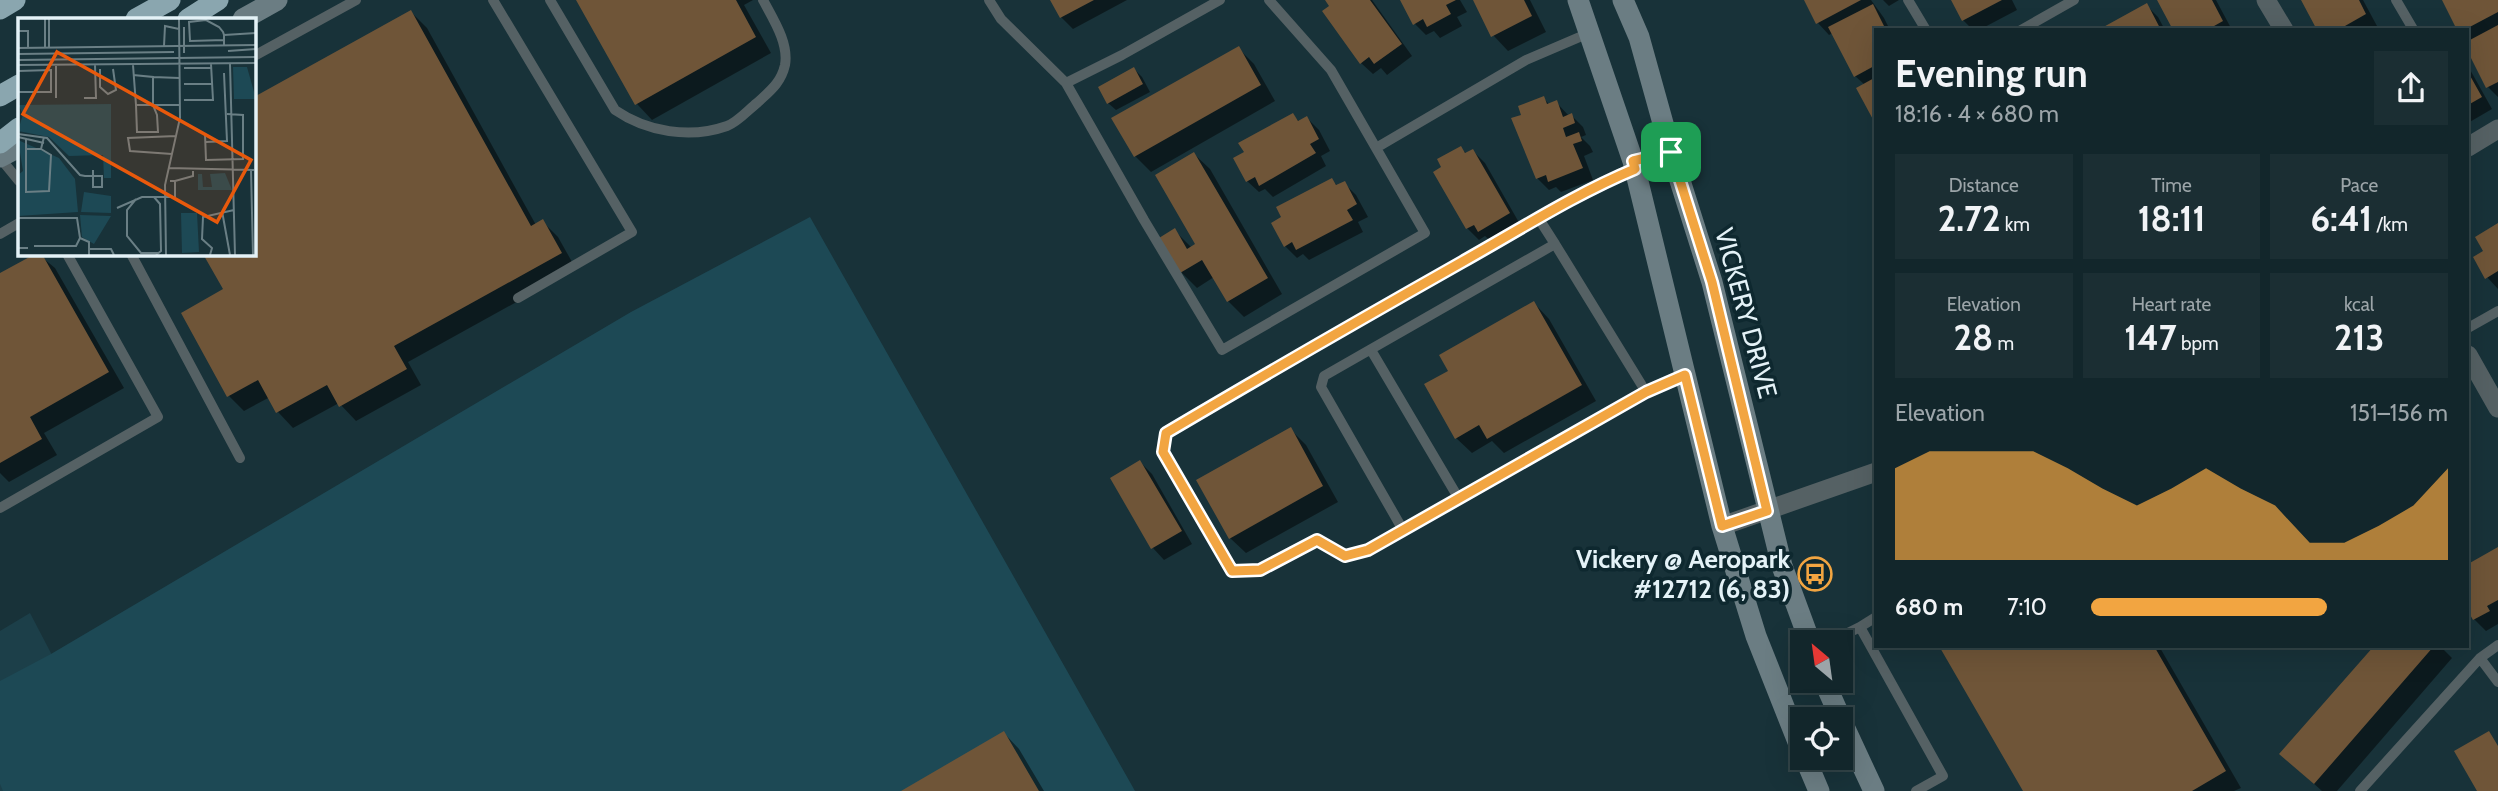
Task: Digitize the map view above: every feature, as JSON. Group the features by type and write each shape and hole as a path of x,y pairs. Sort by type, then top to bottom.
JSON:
{"highway":[{"path":"0,9 15,0"},
{"path":"138,18 170,0"},
{"path":"190,18 218,0"},
{"path":"0,96 18,86"},
{"path":"0,143 18,129"}],"main road":[{"path":"245,18 277,0"},
{"path":"1578,0 1634,165 1722,526 1756,636 1790,722"},
{"name":"VICKERY DRIVE","path":"1623,0 1639,37 1671,152 1712,282 1767,511 1782,566 1806,630"},
{"path":"0,158 18,148"},
{"path":"1634,165 1671,152"},
{"path":"1853,746 1874,791"},
{"path":"1810,770 1819,791"}],"street":[{"path":"2266,0 2283,28"},
{"path":"2469,146 2498,129"},
{"path":"2469,357 2498,408"},
{"path":"1722,526 1874,473"}],"lane":[{"path":"256,55 356,0"},
{"path":"493,0 632,232 518,298"},
{"path":"550,0 615,110 632,121 682,134 729,125 777,85 785,64 785,50 777,26 763,0"},
{"path":"989,0 1001,19 1066,83 1222,350 1424,233 1331,70 1269,0"},
{"path":"1066,83 1220,0"},
{"path":"1908,0 1925,28"},
{"path":"2025,28 2074,0"},
{"path":"2396,0 2412,28"},
{"path":"1376,148 1526,60 1589,33"},
{"path":"0,158 18,180"},
{"path":"1634,165 1290,359 1166,433 1163,452 1232,571 1260,570 1317,540 1345,556 1368,550 1646,392 1685,375"},
{"path":"1539,219 1646,392"},
{"path":"0,234 18,224"},
{"path":"1403,530 1321,387 1324,376 1555,244"},
{"path":"0,508 158,417 68,256"},
{"path":"132,256 240,458"},
{"path":"2469,327 2498,311"},
{"path":"1371,350 1459,499"},
{"path":"1853,630 1874,618"},
{"path":"1860,627 1943,776 1916,791"},
{"path":"2360,791 2480,658 2498,645"},
{"path":"2480,658 2498,682"}],"shaded area":[{"path":"810,217 1135,791 3,791 0,784 0,681 51,654 631,312"},
{"path":"30,613 123,791 0,791 0,631"}],"building":[{"path":"576,0 736,0 756,37 635,105"},
{"path":"1050,0 1094,0 1060,18"},
{"path":"1325,0 1370,0 1402,44 1374,64 1369,57 1360,64 1322,11 1329,6"},
{"path":"1400,0 1456,0 1446,5 1451,14 1427,27 1423,19 1413,25"},
{"path":"1473,0 1524,0 1532,16 1491,37"},
{"path":"1804,0 1861,0 1816,24"},
{"path":"1951,0 2002,0 1962,21"},
{"path":"2157,0 2212,0 2223,21 2211,28 2172,28"},
{"path":"2301,0 2359,0 2366,14 2342,28 2316,28"},
{"path":"2442,0 2498,0 2498,12 2468,28 2456,28"},
{"path":"2147,3 2160,28 2102,28"},
{"path":"1873,4 1885,28 1874,28 1874,66 1854,77 1828,27"},
{"path":"411,10 531,226 543,219 562,253 394,346 407,369 339,407 327,385 276,413 258,380 227,397 181,313 223,289 204,256 256,256 256,96"},
{"path":"2498,25 2498,82 2486,88 2469,54 2469,40"},
{"path":"1239,46 1261,85 1134,157 1111,118"},
{"path":"1134,67 1143,84 1107,104 1098,87"},
{"path":"2469,74 2482,97 2469,104"},
{"path":"1874,78 1874,121 1856,88"},
{"path":"1544,96 1547,104 1557,100 1563,117 1572,113 1575,123 1563,128 1566,137 1579,132 1582,141 1573,144 1583,168 1548,182 1546,175 1536,179 1511,118 1521,115 1518,106"},
{"path":"1293,113 1298,121 1307,116 1319,139 1310,144 1316,153 1259,186 1255,177 1246,182 1233,158 1244,152 1238,143"},
{"path":"1461,146 1465,153 1473,149 1510,213 1478,232 1474,225 1466,229 1433,172 1441,167 1437,159"},
{"path":"1194,152 1268,278 1227,302 1202,260 1180,273 1159,238 1175,228 1187,249 1195,244 1155,175"},
{"path":"1332,178 1336,185 1345,181 1357,204 1347,210 1353,220 1296,250 1292,242 1284,247 1271,223 1281,217 1276,207"},
{"path":"2498,223 2498,271 2485,279 2473,257 2483,251 2475,237"},
{"path":"31,256 43,256 109,372 30,417 42,439 0,463 0,273"},
{"path":"1534,301 1582,385 1487,439 1479,425 1455,439 1424,384 1448,371 1439,355"},
{"path":"1291,427 1323,486 1229,539 1196,480"},
{"path":"1140,460 1182,531 1151,549 1110,478"},
{"path":"2498,547 2498,600 2487,606 2490,611 2473,620 2469,613 2469,563"},
{"path":"1940,648 2155,648 2226,771 2192,791 2023,791"},
{"path":"2372,648 2432,648 2314,784 2279,754"},
{"path":"1004,731 1039,791 901,791"},
{"path":"2489,731 2498,746 2498,791 2477,791 2454,751"}],"place":[{"name":"Vickery @ Aeropark #12712 (6, 83)","path":"1815,574"}],"route":[{"path":"1671,152 1712,282 1767,511 1722,526 1685,375 1653,388 1368,550 1345,556 1317,540 1260,570 1232,571 1163,452 1166,433 1290,359 1607,181 1635,169 1633,161 1671,152"}]}
